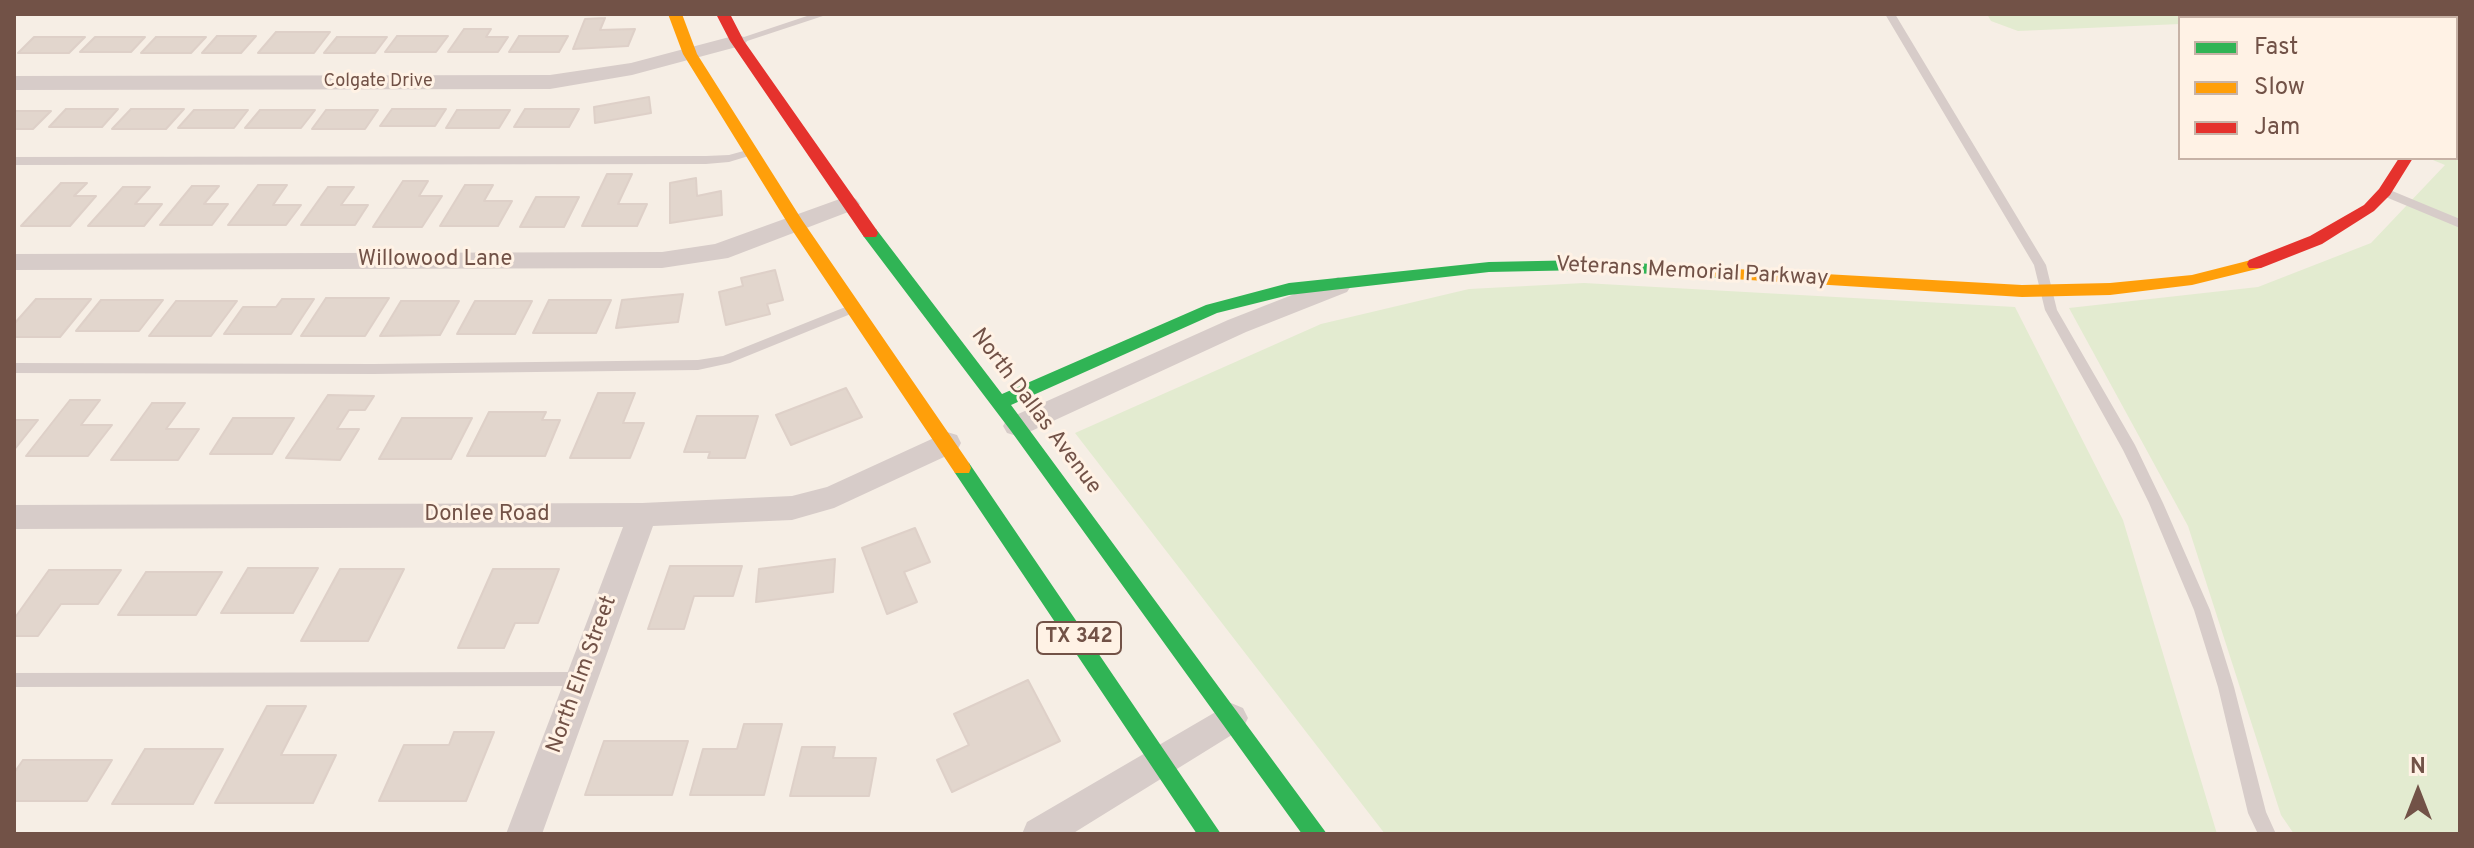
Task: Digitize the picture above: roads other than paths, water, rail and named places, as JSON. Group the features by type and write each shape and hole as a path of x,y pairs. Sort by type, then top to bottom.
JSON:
{"main road":[{"name":"TX 342","path":"675,14 690,54 796,223 854,308 955,439 1210,834"},
{"name":"North Dallas Avenue","path":"723,14 737,41 848,204 994,407 1316,834"},
{"name":"Veterans Memorial Parkway","path":"994,407 1212,309 1289,289 1489,267 1586,265 2047,291 2163,284 2251,266 2316,240 2369,208 2385,192 2405,160"}],"street":[{"name":"Colgate Drive","path":"14,83 550,82 632,69 737,41"},
{"name":"Willowood Lane","path":"14,262 662,260 719,252 848,204"},
{"name":"Veterans Memorial Parkway","path":"1010,428 1237,326 1338,286"},
{"name":"Donlee Road","path":"14,517 642,515 792,508 846,492 955,439"},
{"name":"North Elm Street","path":"524,834 642,515"},
{"path":"1040,834 1231,718"}],"lane":[{"path":"737,41 824,14"},
{"path":"1890,14 2040,265 2051,310 2130,449 2202,610 2226,687 2257,813 2267,834"},
{"path":"14,161 706,160 751,152"},
{"path":"2385,192 2460,224"},
{"path":"14,368 374,369 698,365 725,360 854,308"},
{"path":"14,680 581,679"}]}
